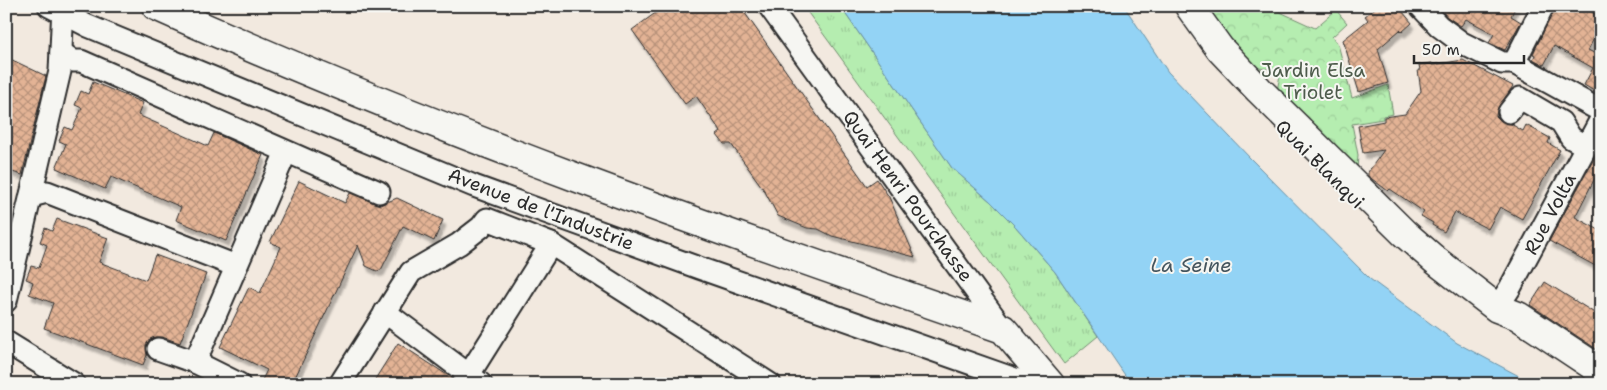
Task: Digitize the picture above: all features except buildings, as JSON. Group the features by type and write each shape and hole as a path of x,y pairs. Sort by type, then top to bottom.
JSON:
{"main road":[{"path":"156,6 217,34 563,173 1003,329"},
{"name":"Quai Blanqui","path":"1177,6 1214,57 1333,178 1404,247 1418,257 1435,260"},
{"name":"Quai Blanqui","path":"1189,6 1220,49 1391,220 1435,260 1497,308 1510,326 1601,382"},
{"name":"Quai Blanqui","path":"1497,308 1518,316 1601,371"},
{"name":"Quai Henri Pourchasse","path":"1003,329 1050,384"}],"street":[{"name":"Quai Henri Pourchasse","path":"769,6 1003,329"},
{"path":"1420,6 1439,26 1462,43 1502,63 1514,63 1601,111"},
{"path":"1514,63 1543,6"},
{"path":"6,301 60,71 61,52 58,8"},
{"name":"Avenue de l'Industrie","path":"58,8 88,26 474,186 1028,384"},
{"path":"61,52 73,61 82,61 379,192"},
{"path":"1509,112 1520,98 1562,122 1571,138 1586,146"},
{"name":"Rue Volta","path":"1497,308 1510,288 1601,119"},
{"path":"195,362 286,152"},
{"path":"31,196 47,192 236,266"},
{"path":"340,384 411,272 459,244 481,227 487,219 551,244 770,384"},
{"path":"385,312 471,381 551,244"},
{"path":"6,342 74,384"},
{"path":"158,348 195,362 239,384"}],"green space":[{"path":"803,6 840,6 952,168 1016,227 1055,272 1098,336 1064,364"},
{"name":"Jardin Elsa Triolet","path":"1212,6 1267,6 1315,28 1336,10 1347,23 1332,37 1338,44 1352,98 1388,85 1393,114 1383,116 1383,119 1352,124 1358,155 1357,170 1277,91 1280,75 1271,68 1255,66 1233,46 1206,10"}],"water":[{"name":"La Seine","path":"840,6 1124,6 1168,72 1370,279 1457,343 1519,376 1515,384 1131,384 1055,272 1016,227 952,168"}]}
